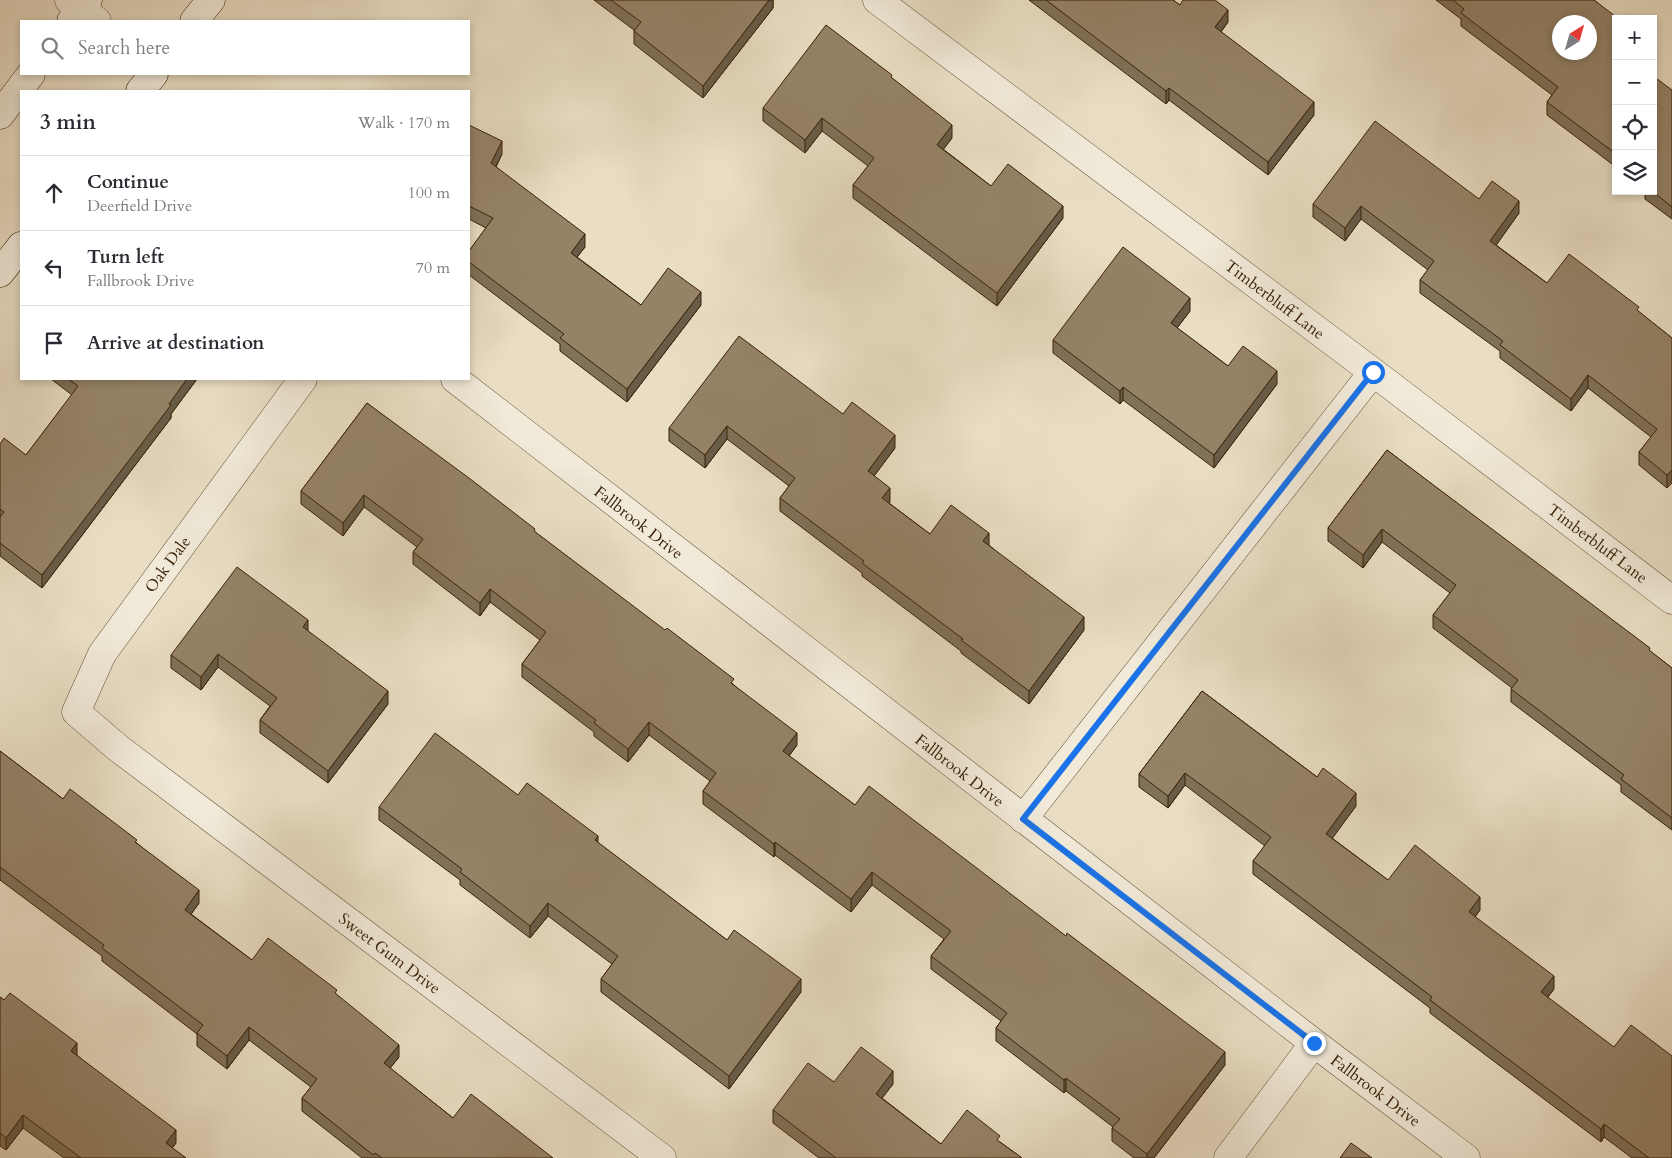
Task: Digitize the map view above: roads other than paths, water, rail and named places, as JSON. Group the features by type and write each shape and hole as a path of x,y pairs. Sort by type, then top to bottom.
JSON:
{"street":[{"path":"195,20 211,0"},
{"name":"Timberbluff Lane","path":"877,0 1672,598"},
{"path":"0,114 30,75"},
{"path":"141,90 153,75"},
{"path":"0,273 20,247"},
{"path":"1023,819 1373,372"},
{"name":"Oak Dale","path":"118,748 76,712 102,654 302,380"},
{"name":"Fallbrook Drive","path":"456,380 1023,819 1466,1158"},
{"name":"Sweet Gum Drive","path":"118,748 662,1158"},
{"path":"1228,1158 1314,1043"}]}
